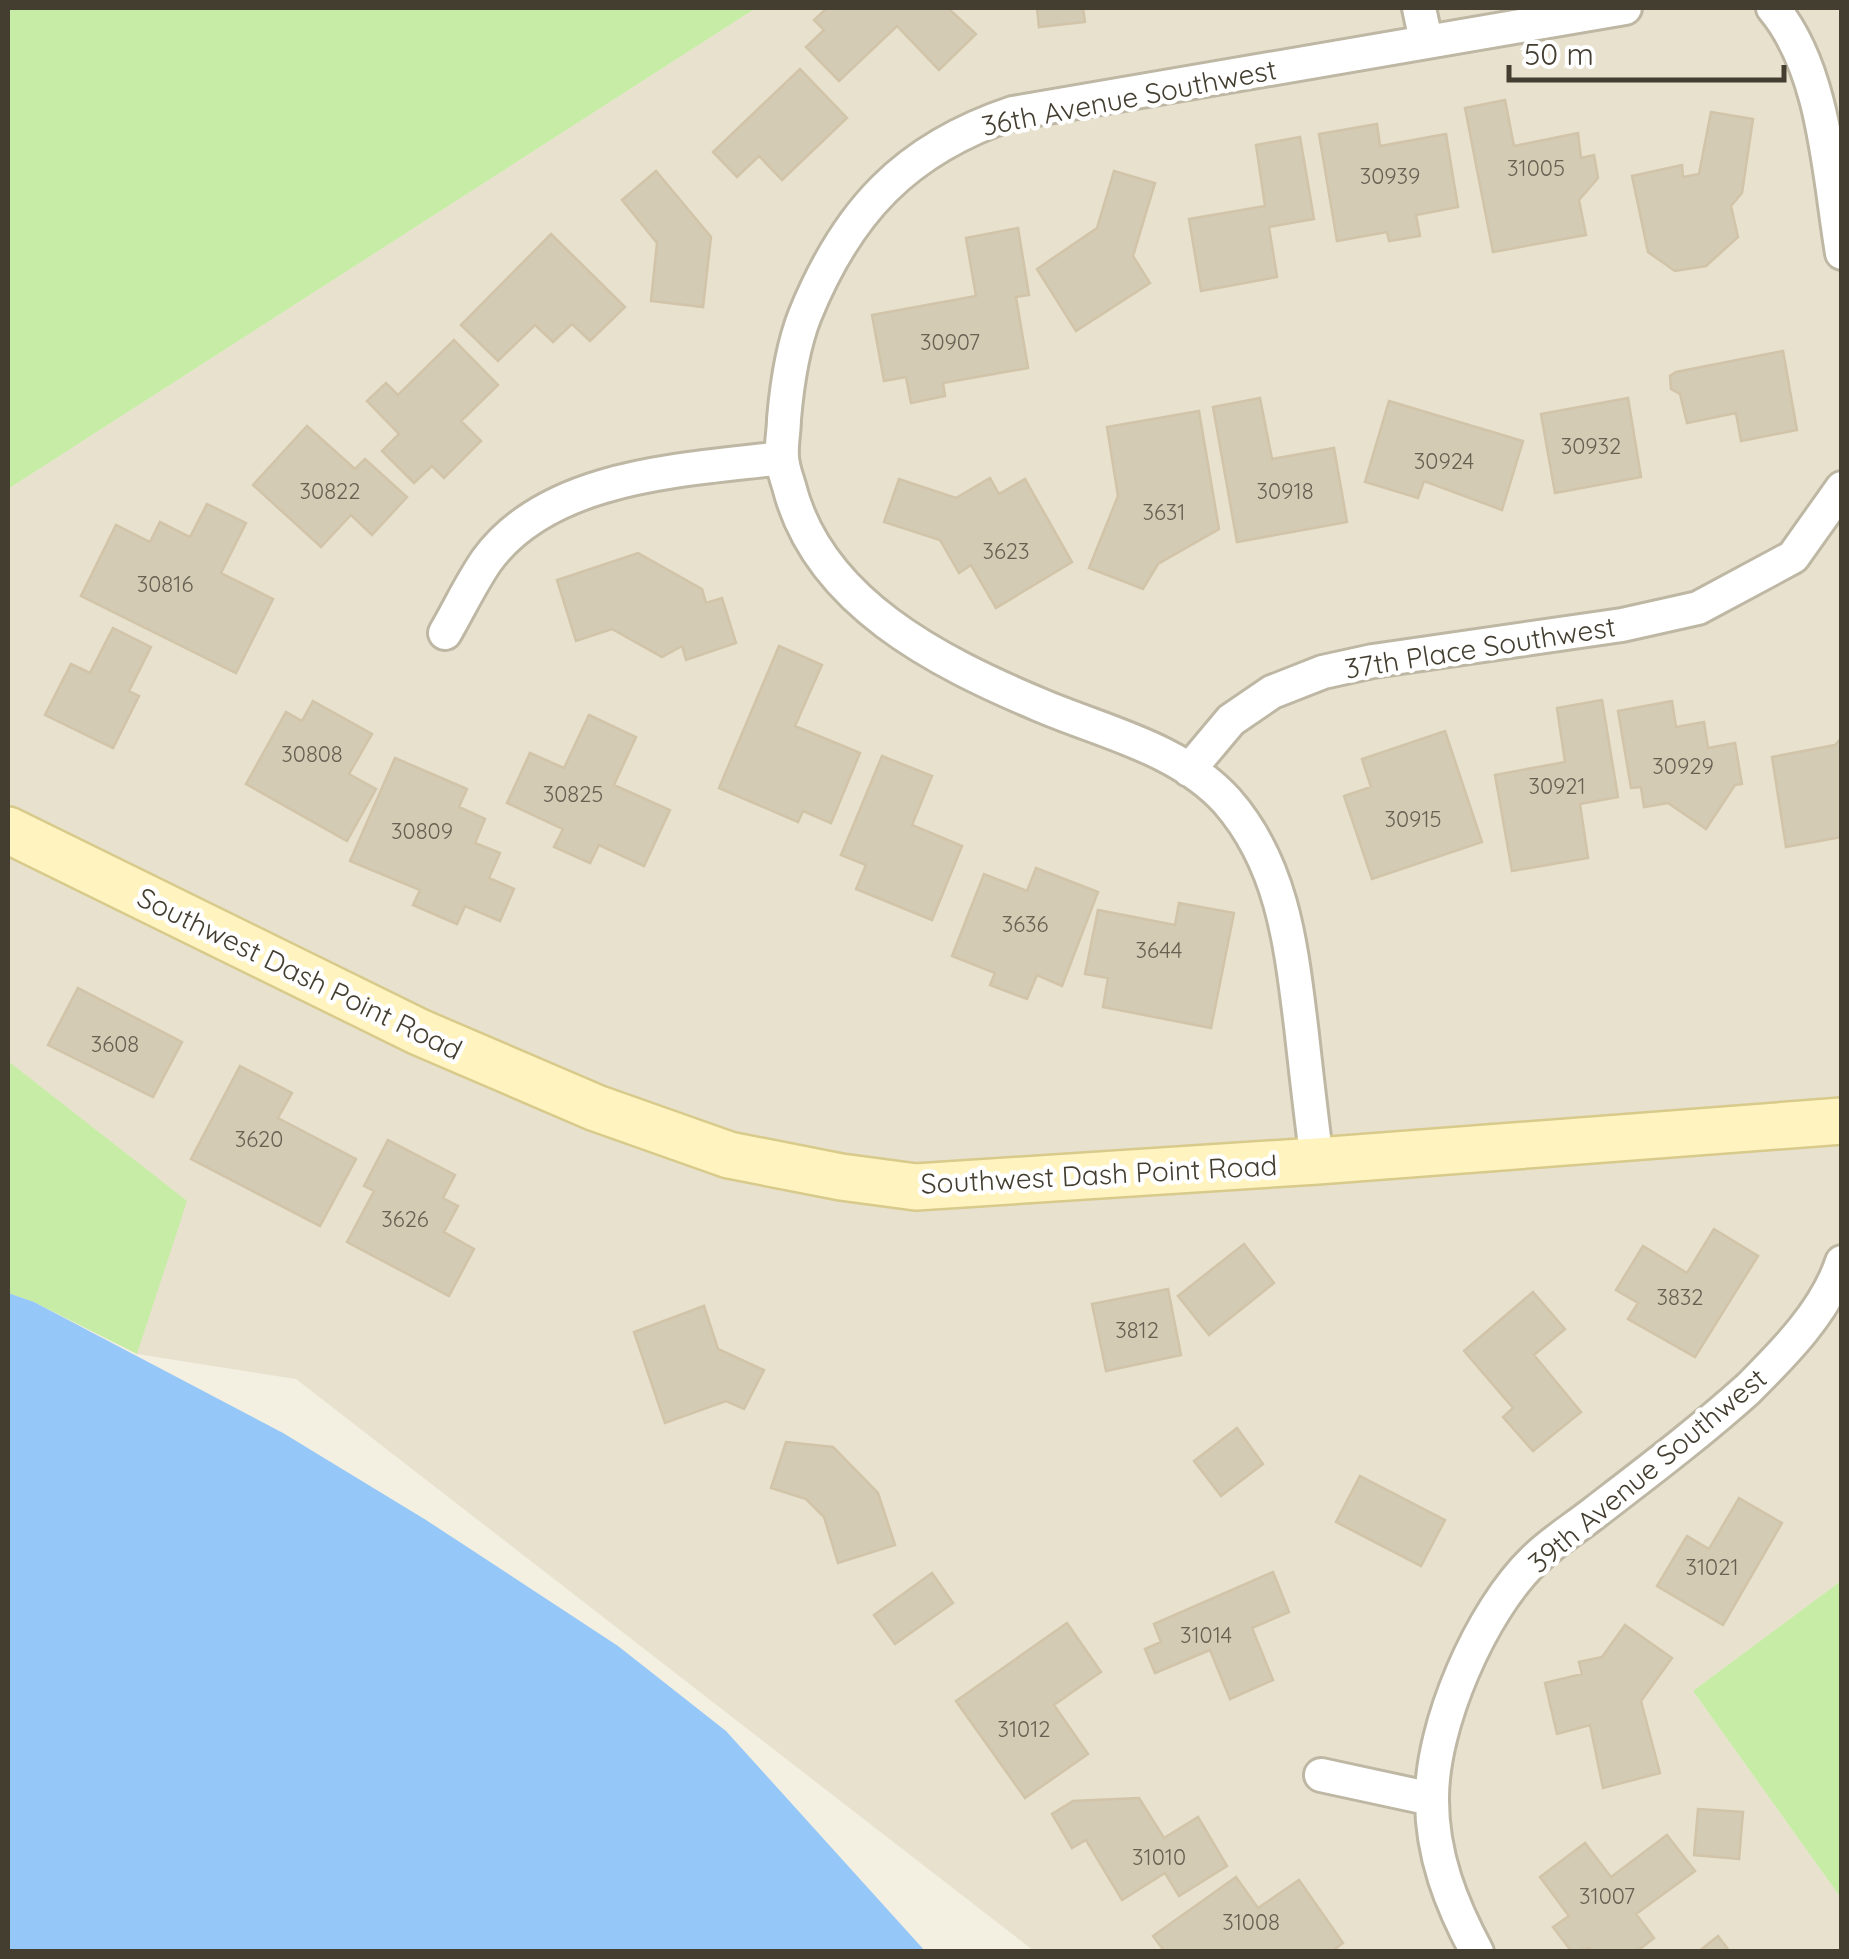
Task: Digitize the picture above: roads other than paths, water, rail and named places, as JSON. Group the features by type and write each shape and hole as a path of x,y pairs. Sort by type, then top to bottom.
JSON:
{"main road":[{"name":"Southwest Dash Point Road","path":"8,830 419,1032 596,1108 728,1156 841,1177 916,1187 1317,1161 1842,1120"}],"street":[{"path":"1419,8 1426,41"},
{"name":"36th Avenue Southwest","path":"1317,1161 1290,934 1283,905 1248,832 1226,800 1190,770 1152,749 994,684 920,647 880,618 820,556 797,518 782,458 792,358 803,319 825,270 860,213 931,150 971,127 1012,114 1625,8"},
{"path":"1774,8 1787,24 1816,98 1842,253"},
{"path":"445,633 488,558 525,522 568,499 640,476 782,458"},
{"name":"37th Place Southwest","path":"1190,770 1231,720 1296,681 1372,661 1622,625 1698,608 1793,557 1842,488"},
{"name":"39th Avenue Southwest","path":"1476,1952 1441,1868 1432,1799 1435,1769 1457,1686 1478,1637 1533,1560 1748,1390 1822,1302 1842,1262"},
{"path":"1321,1776 1432,1799"}],"water":[{"path":"8,1293 34,1302 283,1433 426,1520 618,1646 726,1731 925,1951 8,1951"}]}
